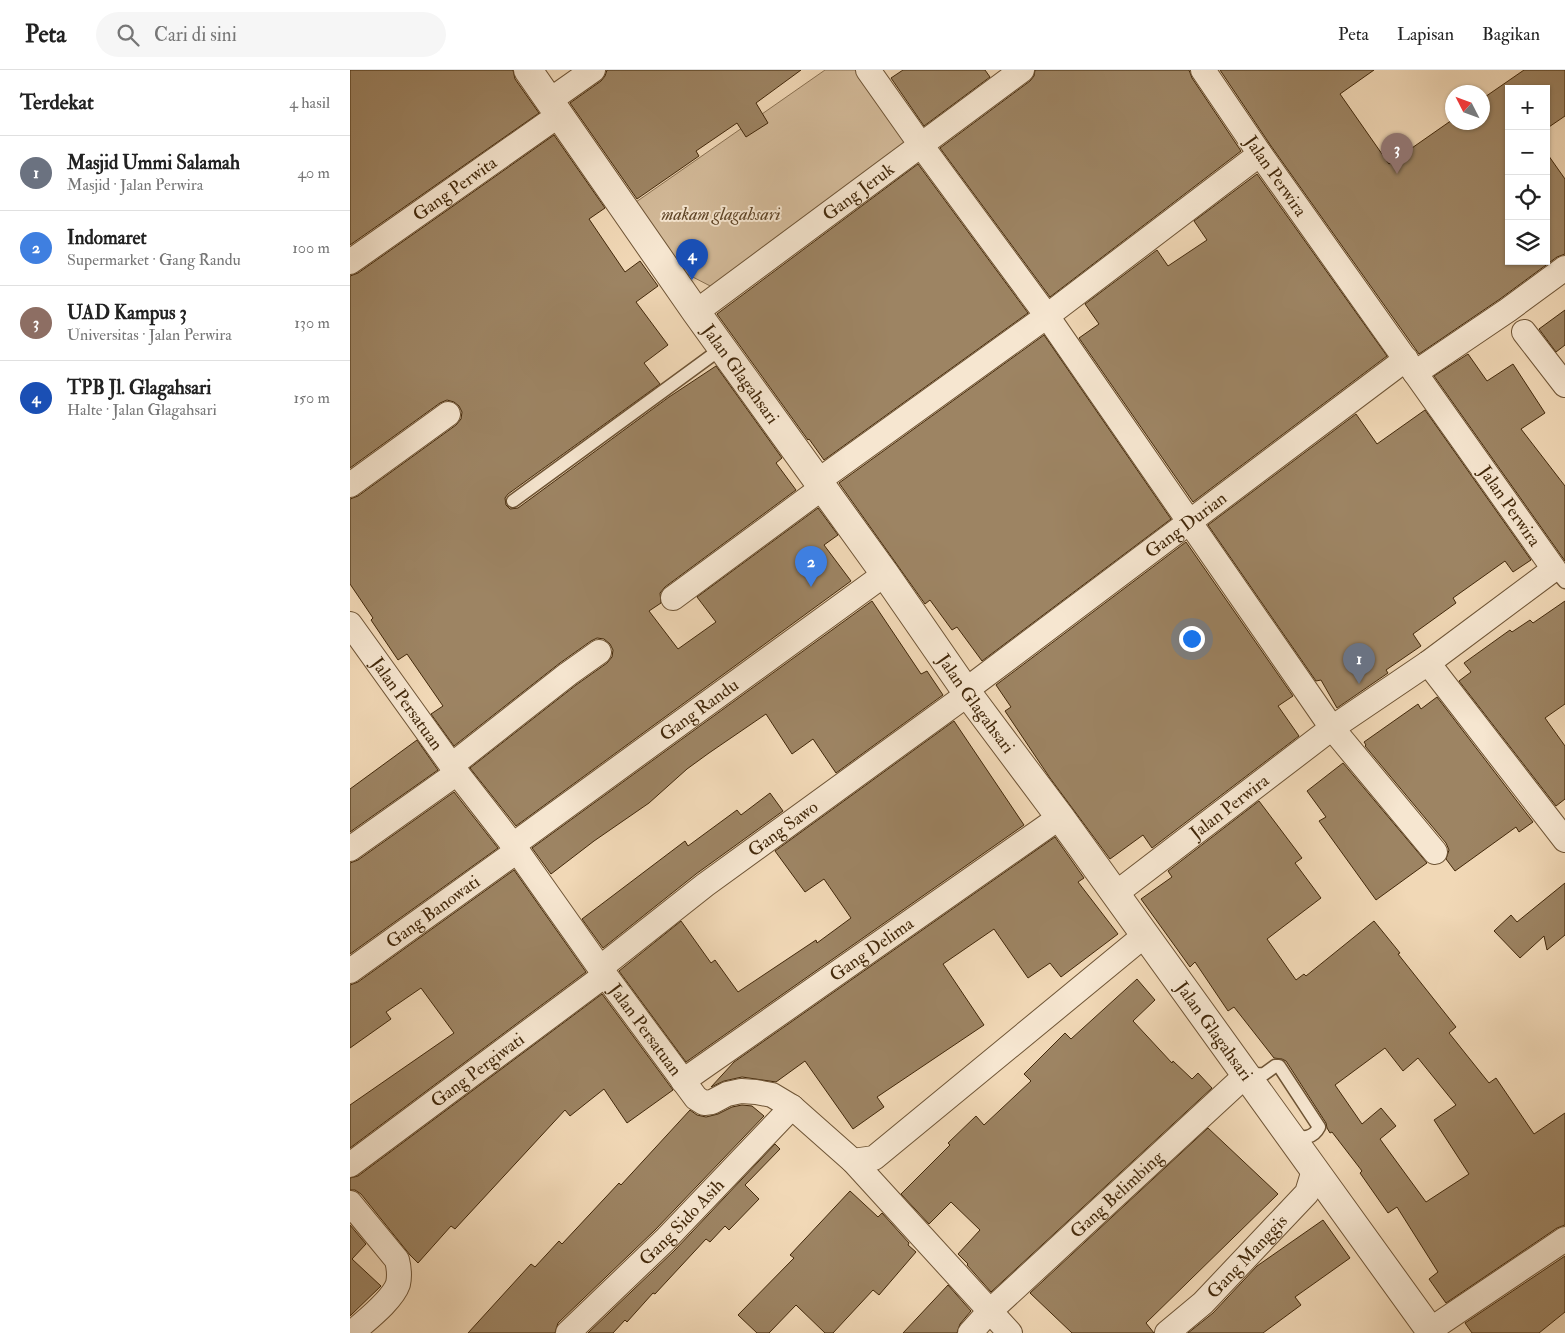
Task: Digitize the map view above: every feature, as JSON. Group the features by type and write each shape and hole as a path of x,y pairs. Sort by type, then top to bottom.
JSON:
{"street":[{"name":"Jalan Glagahsari","path":"528,70 696,312 885,574 967,692 1116,894 1431,1331"},
{"name":"Gang Perwita","path":"350,262 554,108 593,70"},
{"path":"868,70 921,146 1047,316 1332,728 1435,852"},
{"name":"Gang Jeruk","path":"696,312 1022,70"},
{"name":"Jalan Perwira","path":"1116,894 1332,728 1560,575 1260,154 1203,70"},
{"path":"673,598 1260,154"},
{"name":"Gang Durian","path":"967,692 1190,521 1410,366 1508,310 1565,268"},
{"path":"1524,332 1565,385"},
{"path":"350,485 448,414"},
{"name":"Gang Randu","path":"515,848 885,574"},
{"name":"Jalan Persatuan","path":"352,630 515,848 602,971 696,1098 704,1103 712,1102 727,1094 741,1091 756,1092 772,1095 792,1107 853,1161 1010,1333"},
{"path":"350,849 455,769 568,674 599,652"},
{"path":"1428,662 1565,840"},
{"name":"Gang Sawo","path":"602,971 705,885 967,692"},
{"name":"Gang Delima","path":"683,1081 1060,817"},
{"name":"Gang Banowati","path":"350,971 515,848"},
{"path":"853,1161 874,1158 1145,935"},
{"name":"Gang Pergiwati","path":"350,1165 602,971"},
{"name":"Gang Belimbing","path":"970,1333 989,1312 1246,1075"},
{"name":"Gang Sido Asih","path":"568,1333 665,1240 792,1107"},
{"name":"Gang Manggis","path":"1167,1333 1203,1303 1307,1192 1314,1170"},
{"path":"350,1203 397,1260 400,1272 398,1285 386,1301 352,1333"},
{"path":"1431,1331 1565,1239"}],"lane":[{"path":"513,501 722,348"}],"green space":[{"name":"makam glagahsari","path":"825,70 861,70 911,143 716,289 687,274 636,202"}],"building":[{"path":"350,70 513,70 515,79 539,113 350,245"},
{"path":"607,70 801,70 756,103 768,123 746,137 737,123 696,151 699,156 637,199 570,103 601,81"},
{"path":"903,70 985,70 990,77 924,126 891,78"},
{"path":"1035,70 1189,70 1192,78 1241,151 1050,297 940,148 1030,81 1034,76"},
{"path":"1220,70 1374,70 1340,94 1389,164 1445,125 1445,130 1490,130 1490,93 1524,70 1565,70 1565,116 1550,126 1550,85 1505,85 1505,265 1546,265 1419,354 1271,146"},
{"path":"554,135 605,208 589,219 625,272 640,261 658,286 636,302 668,345 644,363 660,384 508,494 505,498 506,505 510,509 518,508 669,397 716,366 782,458 776,463 796,490 665,587 660,593 661,603 649,611 678,649 716,622 697,597 818,508 838,535 824,545 851,581 516,826 470,768 607,663 612,657 613,650 604,639 597,638 591,641 454,746 431,714 443,706 407,654 398,660 350,584 350,499 358,496 456,425 461,419 462,412 454,402 447,400 440,403 350,468 350,276 358,273"},
{"path":"1550,158 1565,179 1565,254 1550,262"},
{"path":"918,164 1028,313 824,460 717,314"},
{"path":"1257,174 1387,356 1193,502 1079,338 1099,324 1085,304 1157,250 1168,266 1207,240 1194,221"},
{"path":"1565,310 1565,345 1556,352 1539,329"},
{"path":"1044,335 1171,519 982,661 957,627 952,630 930,600 925,604 839,483"},
{"path":"1468,354 1487,381 1513,364 1545,413 1521,429 1565,486 1565,561 1434,376"},
{"path":"1425,410 1531,560 1513,572 1505,561 1453,598 1456,603 1413,634 1421,646 1386,670 1388,673 1337,708 1321,680 1316,681 1208,525 1356,414 1377,444"},
{"path":"1186,542 1293,696 1278,706 1299,736 1152,848 1143,835 1110,859 1050,778 1005,711 1011,707 996,685"},
{"path":"872,601 921,674 927,671 943,695 836,773 813,739 792,754 766,714 687,769 649,803 551,874 532,848"},
{"path":"1565,601 1565,704 1545,718 1565,746 1565,799 1556,806 1459,681 1471,672 1464,663 1510,630 1512,632 1530,620 1533,623"},
{"path":"1437,697 1533,822 1519,832 1516,827 1455,871 1446,859 1449,850 1446,843 1365,746 1364,742 1418,704 1421,709"},
{"path":"954,721 1024,825 686,1062 619,971 681,921 711,963 715,960 738,992 816,940 817,943 851,918 824,879 805,892 775,851"},
{"path":"417,740 438,770 350,832 350,789"},
{"path":"1343,763 1427,863 1376,900 1319,821 1326,817 1307,791"},
{"path":"454,792 498,848 350,954 350,863 358,860"},
{"path":"770,793 783,811 696,874 603,948 582,919 685,841 688,846 737,810 741,815"},
{"path":"1259,801 1302,858 1295,863 1321,898 1267,939 1296,980 1304,974 1306,976 1374,921 1456,1027 1449,1033 1489,1083 1496,1078 1534,1134 1565,1113 1565,1225 1557,1228 1446,1303 1429,1279 1438,1272 1397,1207 1388,1213 1360,1173 1362,1171 1332,1132 1330,1133 1326,1123 1286,1061 1274,1058 1234,1007 1228,1011 1195,962 1190,967 1141,899 1172,877 1168,871","holes":["1385,1048 1403,1071 1418,1058 1456,1105 1434,1120 1469,1174 1426,1202 1380,1139 1396,1126 1381,1108 1362,1124 1335,1085"]},
{"path":"1055,837 1084,878 1078,882 1118,934 1061,977 1050,963 1028,978 994,929 943,964 984,1025 877,1097 884,1107 853,1129 805,1061 776,1082 742,1077 724,1081 711,1087 734,1062"},
{"path":"514,870 586,972 350,1148 350,1105 454,1033 421,988 386,1012 391,1019 350,1048 350,985 358,982"},
{"path":"1565,883 1565,935 1547,950 1544,936 1520,958 1494,931 1511,915 1517,922"},
{"path":"1137,979 1155,1000 1133,1021 1172,1063 1173,1061 1192,1079 1198,1073 1212,1088 991,1292 958,1254 980,1230 951,1202 929,1224 901,1194 976,1116 984,1125 1031,1081 1024,1074 1065,1033 1071,1039"},
{"path":"602,994 673,1090 627,1123 604,1089 570,1116 565,1110 455,1229 451,1226 418,1263 361,1194 355,1190 350,1190 350,1178 358,1176"},
{"path":"742,1105 752,1106 764,1116 655,1230 558,1323 555,1333 468,1333 531,1264 535,1267 559,1241 562,1244 619,1183 621,1185 690,1110 697,1115 706,1117"},
{"path":"1208,1128 1278,1194 1146,1323 1154,1333 1072,1333 1030,1293"},
{"path":"775,1144 780,1149 745,1185 759,1199 729,1230 725,1226 710,1242 706,1239 655,1294 653,1293 627,1322 625,1320 613,1333 588,1333 675,1250"},
{"path":"850,1191 878,1217 882,1213 916,1252 879,1295 873,1290 833,1333 825,1333 796,1305 769,1333 757,1333 738,1315 794,1258 790,1255"},
{"path":"1323,1220 1350,1258 1295,1297 1301,1305 1263,1333 1188,1333 1213,1313 1257,1266"},
{"path":"350,1225 366,1244 352,1259 381,1286 350,1316"},
{"path":"1565,1256 1565,1312 1539,1333 1472,1333 1465,1323"},
{"path":"948,1285 971,1311 960,1324 957,1333 903,1333"}],"place":[{"name":"UAD Kampus 3","path":"1397,174"},
{"name":"TPB Jl. Glagahsari","path":"692,280"},
{"name":"Indomaret","path":"811,587"},
{"name":"Masjid Ummi Salamah","path":"1359,684"}]}
